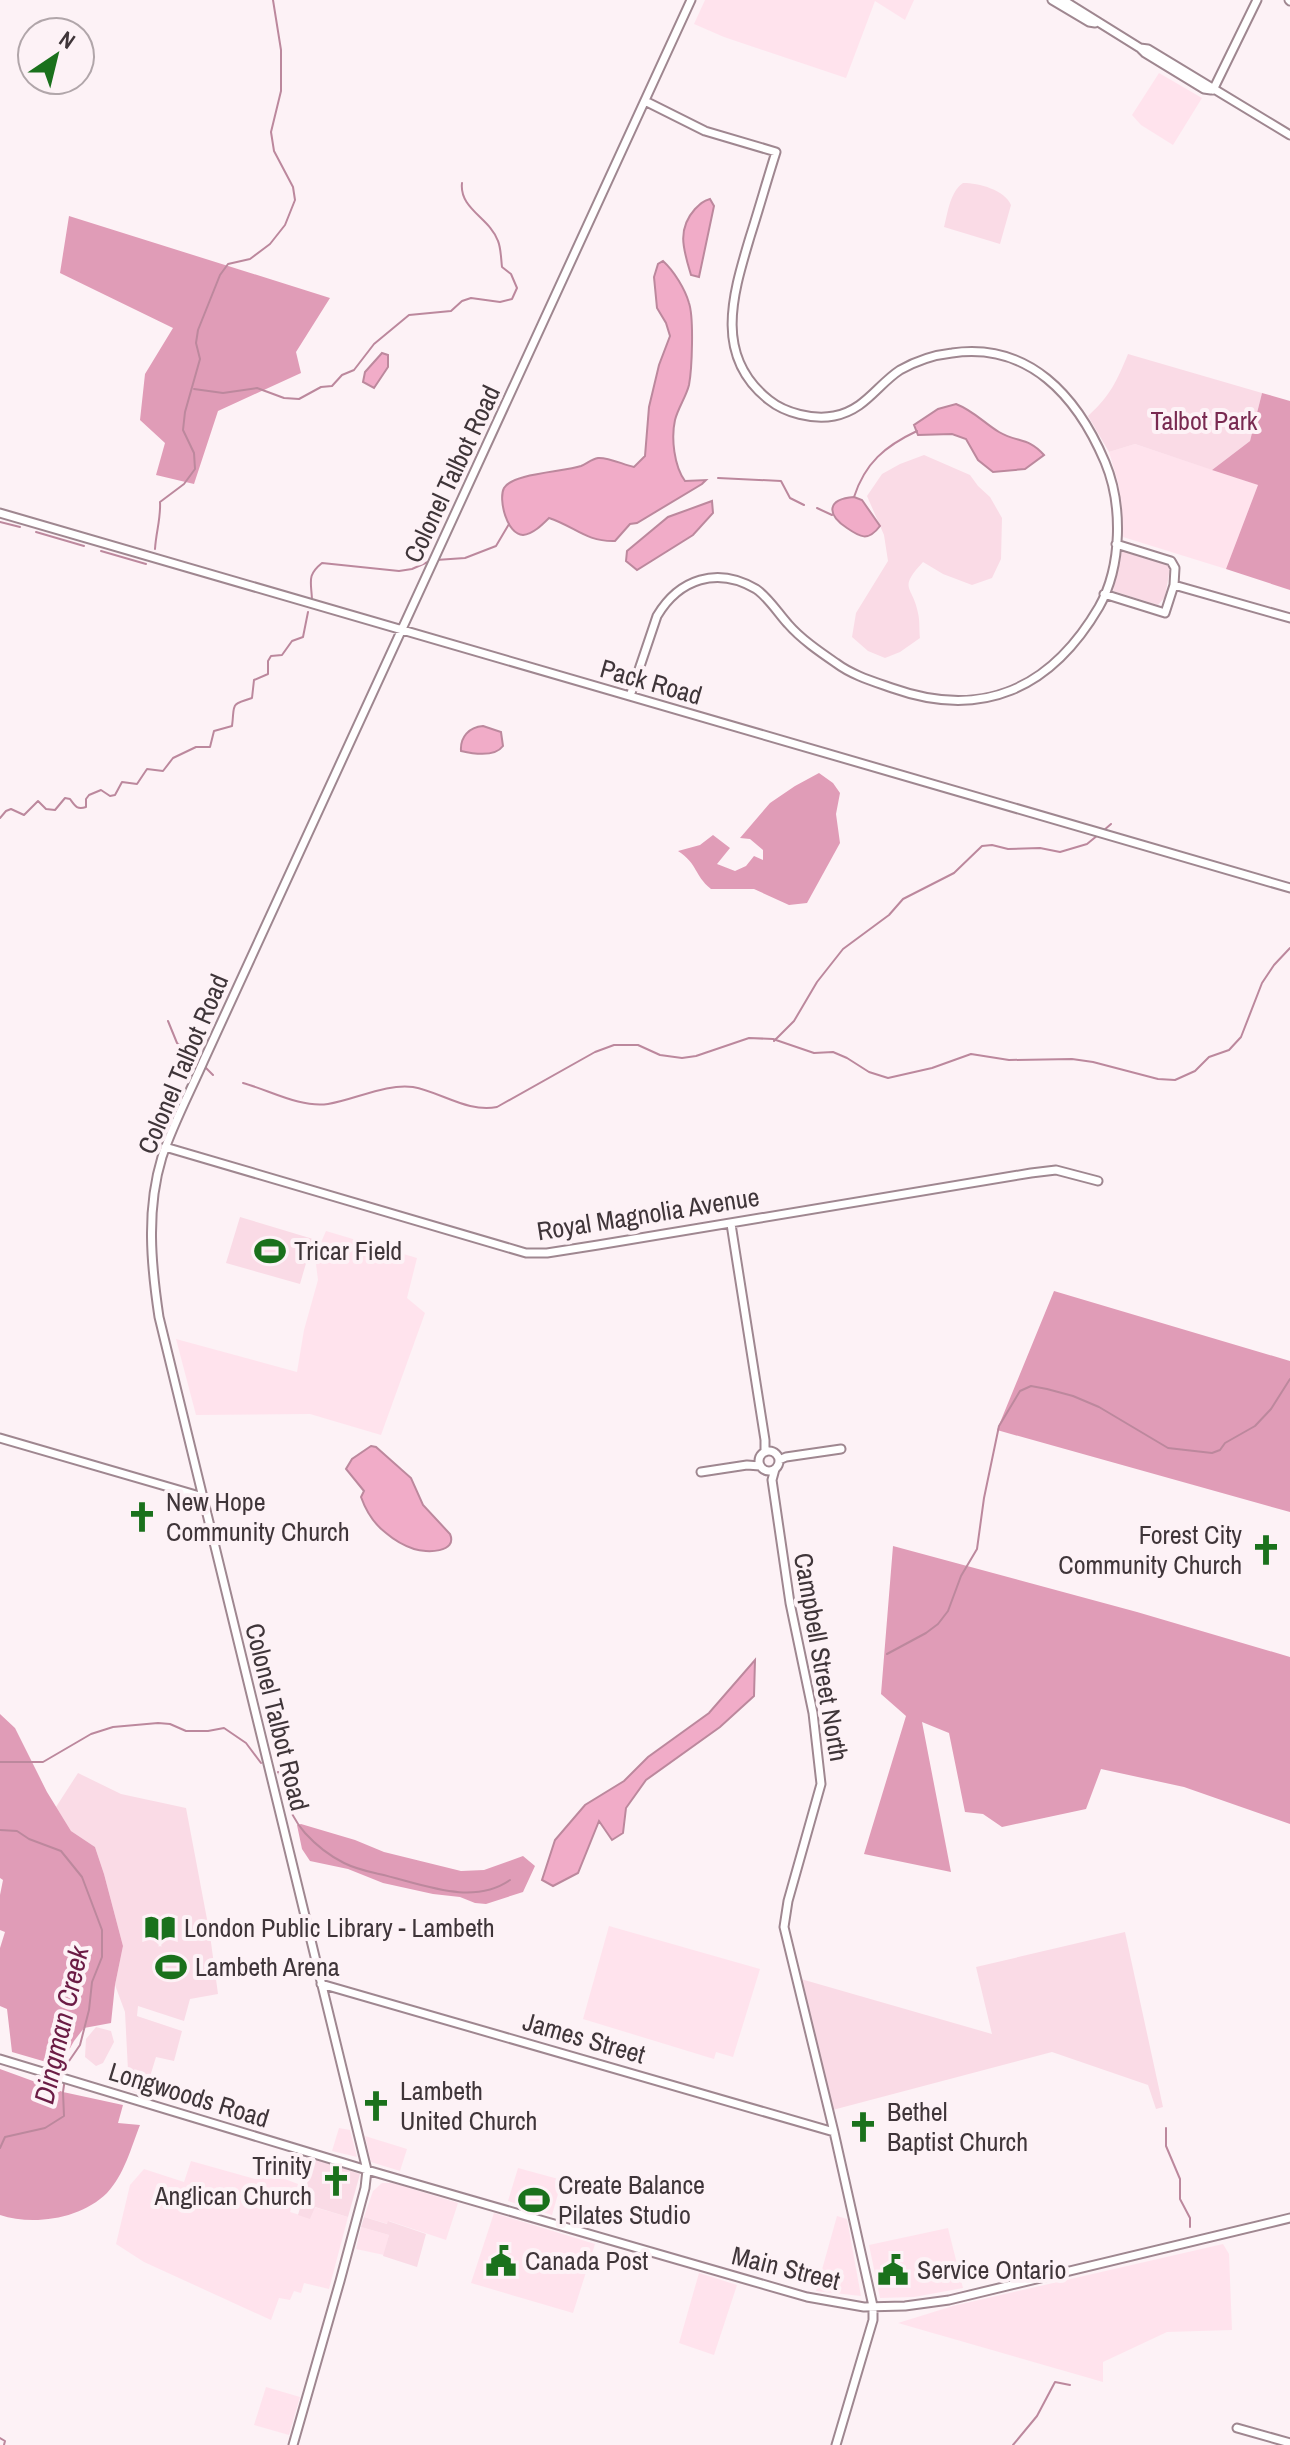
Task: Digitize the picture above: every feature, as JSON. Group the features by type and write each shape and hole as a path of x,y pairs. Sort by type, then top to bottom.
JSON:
{"street":[{"name":"Colonel Talbot Road","path":"293,2445 348,2253 367,2170 159,1317 152,1273 153,1204 165,1147 691,0"},
{"path":"1052,0 1089,22 1098,23"},
{"path":"1063,0 1290,135"},
{"path":"1213,90 1257,0"},
{"path":"630,696 663,606 678,590 702,579 726,579 757,590 797,633 838,665 856,675 915,696 972,700 1019,688 1053,667 1075,643 1101,604 1112,572 1117,509 1109,472 1094,436 1055,384 1023,362 1003,355 976,350 925,358 898,372 866,401 833,416 815,417 774,404 744,375 733,341 732,301 776,152 705,131 645,101"},
{"name":"Pack Road","path":"0,513 1290,888"},
{"path":"1104,594 1165,613 1174,585 1175,568 1171,561 1116,544"},
{"path":"1174,585 1290,618"},
{"name":"Royal Magnolia Avenue","path":"165,1147 526,1253 547,1253 731,1224 1031,1173 1056,1170 1098,1181"},
{"name":"Campbell Street North","path":"731,1224 765,1440 771,1460 790,1603 813,1713 821,1784 788,1901 784,1927 873,2306"},
{"path":"0,1438 203,1497"},
{"path":"701,1472 841,1449"},
{"name":"James Street","path":"321,1984 834,2132"},
{"name":"Longwoods Road","path":"0,2059 367,2170"},
{"name":"Main Street","path":"367,2170 807,2297 864,2307 949,2300 1290,2218"},
{"path":"836,2445 873,2320 873,2306"},
{"path":"1237,2428 1290,2443"}],"shaded area":[{"path":"705,0 914,0 905,20 875,1 846,78 694,24"},
{"path":"1159,73 1202,98 1173,145 1141,125 1132,115"},
{"path":"710,199 714,206 699,277 691,275 684,249 685,225 695,209"},
{"path":"69,216 330,298 296,352 301,373 218,411 194,484 156,475 165,443 140,420 145,374 173,328 60,273"},
{"path":"663,261 685,292 692,320 689,385 674,427 676,460 685,481 706,480 637,523 630,524 615,541 588,536 549,518 530,533 517,533 508,523 503,508 502,493 509,483 528,476 581,466 598,458 634,467 645,456 649,407 670,336 657,308 654,277 658,264"},
{"path":"382,353 388,355 388,367 374,388 363,382 365,372"},
{"path":"1262,393 1290,401 1290,590 1226,569 1258,485 1212,470 1250,441"},
{"path":"956,404 999,432 1033,445 1044,455 1025,469 993,472 978,460 966,439 952,434 918,435 914,425 938,409"},
{"path":"1135,444 1258,485 1226,569 1123,537 1119,486 1109,452"},
{"path":"854,497 862,500 880,526 868,536 852,531 840,523 833,513 834,504"},
{"path":"712,501 713,513 693,535 637,570 626,561 627,551 668,517"},
{"path":"483,726 501,732 503,746 490,753 461,751 466,734"},
{"path":"819,773 833,783 840,793 836,814 840,843 807,903 789,905 754,889 711,889 678,851 700,845 713,835 730,848 717,864 735,871 746,866 754,856 763,860 763,850 750,839 740,838 770,803"},
{"path":"326,1231 417,1258 407,1298 425,1313 381,1435 310,1414 196,1415 176,1339 297,1372 304,1330 318,1280 315,1256"},
{"path":"1054,1291 1290,1361 1290,1512 997,1430"},
{"path":"371,1446 411,1478 423,1505 450,1534 449,1545 440,1550 410,1548 378,1526 361,1497 364,1491 346,1469 352,1459"},
{"path":"893,1546 1290,1657 1290,1824 1184,1787 1101,1769 1086,1809 1002,1827 983,1814 965,1812 949,1733 922,1722 951,1872 864,1854 906,1716 881,1694"},
{"path":"755,1660 754,1696 720,1727 646,1780 626,1808 623,1833 612,1840 599,1821 578,1873 553,1886 542,1880 555,1840 585,1805 624,1781 648,1757 709,1713"},
{"path":"0,1714 15,1728 47,1792 71,1831 95,1847 123,1946 111,2023 84,2028 60,2066 12,2052 7,2009 0,2006 0,1948 5,1932 0,1930 3,1880 0,1878"},
{"path":"297,1825 384,1852 461,1871 484,1870 523,1856 535,1866 523,1892 486,1904 475,1903 460,1897 383,1883 348,1869 310,1861 302,1849"},
{"path":"609,1926 760,1969 733,2057 716,2052 714,2059 583,2019"},
{"path":"0,2069 63,2092 123,2105 118,2123 140,2125 118,2178 96,2202 70,2214 42,2220 0,2215"},
{"path":"339,2128 350,2130 357,2157 332,2151"},
{"path":"365,2136 407,2149 400,2171 371,2162"},
{"path":"191,2161 255,2179 277,2176 298,2184 290,2212 310,2218 314,2207 348,2217 329,2289 304,2283 301,2293 294,2291 290,2300 279,2298 271,2320 144,2262 116,2244 130,2185 144,2169 184,2182"},
{"path":"518,2168 562,2180 552,2215 508,2201"},
{"path":"382,2183 393,2183 458,2203 446,2240 389,2221 388,2224 364,2217 373,2191"},
{"path":"494,2213 595,2244 573,2313 471,2283"},
{"path":"837,2216 847,2219 861,2296 816,2291"},
{"path":"361,2227 389,2235 384,2255 356,2249"},
{"path":"948,2228 963,2288 914,2297 880,2298 869,2245"},
{"path":"1223,2244 1229,2254 1232,2330 1167,2332 1103,2362 1103,2382 898,2323 953,2306"},
{"path":"699,2273 737,2285 714,2355 679,2343"},
{"path":"266,2387 300,2397 289,2435 254,2425"}],"green space":[{"path":"963,183 991,188 1008,200 1011,205 1000,244 944,227 952,197"},
{"name":"Talbot Park","path":"1128,354 1262,393 1250,441 1212,470 1135,444 1109,452 1088,416 1112,388"},
{"path":"924,455 970,475 990,497 1002,518 1001,559 992,578 972,585 923,562 909,583 918,613 920,638 885,658 868,651 852,637 856,613 888,561 884,535 867,496 882,474"},
{"path":"1122,551 1165,563 1170,568 1165,597 1158,605 1113,591"},
{"name":"Tricar Field","path":"240,1217 313,1239 300,1284 226,1263"},
{"path":"78,1773 121,1794 186,1808 218,1994 190,1999 184,2021 138,2006 137,2016 182,2031 174,2061 156,2057 144,2096 129,2090 125,2012 115,1985 123,1946 104,1874 95,1847 71,1831 56,1807"},
{"path":"1125,1932 1163,2107 1156,2109 1148,2085 1052,2052 825,2112 794,1977 992,2034 976,1967"},
{"path":"96,2027 111,2031 114,2042 103,2063 96,2066 85,2057 86,2039"},
{"path":"314,2159 360,2174 348,2217 315,2207 310,2219 298,2215"},
{"path":"364,2217 387,2224 388,2221 426,2234 417,2267 383,2256 389,2235 361,2227"}],"waterway":[{"path":"155,549 160,502 184,484 195,469 194,453 183,430 185,412 200,359 196,343 198,330 220,275 228,264 250,259 270,244 285,225 295,200 293,187 274,151 271,132 281,91 281,50 273,0"},
{"path":"194,389 223,393 257,388 284,398 299,399 321,387 332,386 342,375 354,370 374,344 409,315 451,311 471,298 500,302 512,299 517,288 511,274 502,267 498,241 465,200 462,183"},
{"path":"854,497 870,465 895,443 917,431"},
{"path":"718,478 781,481 790,498 804,505"},
{"path":"817,508 832,515"},
{"path":"0,522 20,527"},
{"path":"436,560 465,558 496,546 509,524"},
{"path":"36,532 84,546"},
{"path":"101,551 146,564"},
{"path":"312,599 312,575 322,563 399,571 430,561"},
{"path":"0,818 11,809 24,815 38,801 46,809 55,810 65,798 78,808 86,807 89,795 101,790 110,796 115,795 122,782 137,784 147,769 163,771 173,758 196,747 210,747 214,731 232,726 236,704 252,698 254,680 268,674 271,656 282,655 292,641 303,637 308,612"},
{"path":"1103,831 1111,824"},
{"path":"774,1041 794,1021 817,982 843,949 889,915 903,899 954,873 982,846 1040,848 1060,852 1087,844 1098,835"},
{"path":"243,1083 317,1105 403,1086 465,1105 486,1108 497,1107 595,1052 614,1045 638,1045 660,1055 682,1058 749,1038 773,1039 814,1053 833,1052 869,1072 888,1078 932,1068 971,1054 1009,1060 1072,1059 1158,1079 1175,1080 1195,1071 1209,1057 1229,1050 1241,1037 1262,983 1290,948"},
{"path":"168,1021 177,1043 200,1063"},
{"path":"205,1067 213,1075"},
{"path":"887,1654 926,1633 948,1611 961,1576 977,1549 999,1426 1020,1391 1031,1386 1073,1396 1099,1407 1168,1448 1212,1453 1255,1426 1271,1409 1290,1379"},
{"path":"0,1762 43,1762 91,1734 113,1727 158,1723 186,1731 224,1728 246,1743 261,1763"},
{"path":"278,1772 288,1805 302,1829 323,1850 348,1865 428,1887 462,1892 479,1892 510,1880"},
{"name":"Dingman Creek","path":"0,1830 17,1831 61,1851 82,1877 102,1930 102,1957 92,1982 80,2045 67,2064 64,2116 45,2128 5,2137 0,2148"},
{"path":"1166,2128 1166,2146 1180,2179 1180,2199 1190,2218 1190,2227"},
{"path":"1013,2445 1037,2416 1055,2382 1070,2385"},
{"name":"Dingman Creek","path":"0,2438 5,2441 4,2445"}],"place":[{"name":"Tricar Field","path":"270,1251"},
{"name":"New Hope Community Church","path":"142,1517"},
{"name":"Forest City Community Church","path":"1266,1550"},
{"name":"London Public Library - Lambeth","path":"160,1928"},
{"name":"Lambeth Arena","path":"171,1967"},
{"name":"Lambeth United Church","path":"376,2106"},
{"name":"Bethel Baptist Church","path":"863,2127"},
{"name":"Trinity Anglican Church","path":"336,2181"},
{"name":"Create Balance Pilates Studio","path":"534,2200"},
{"name":"Canada Post","path":"501,2261"},
{"name":"Service Ontario","path":"893,2270"}]}
